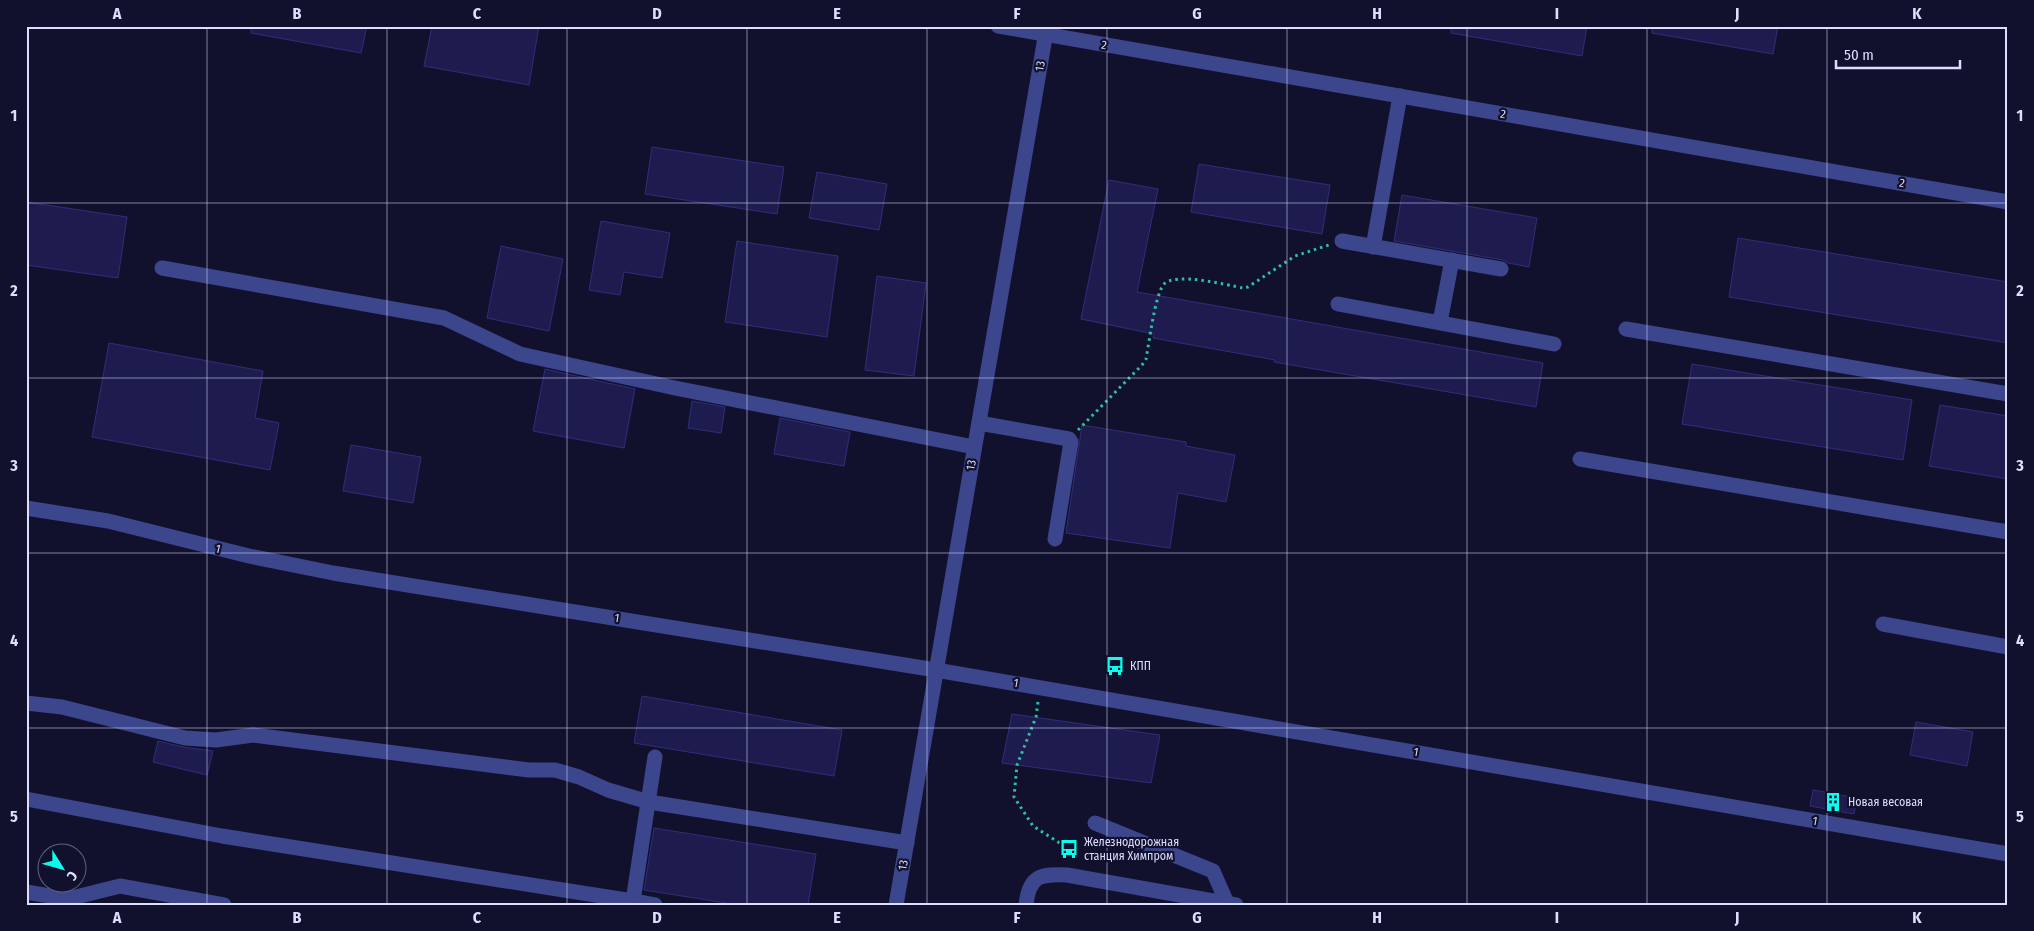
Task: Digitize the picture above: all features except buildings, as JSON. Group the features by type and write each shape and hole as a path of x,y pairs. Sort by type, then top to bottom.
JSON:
{"street":[{"name":"2","path":"998,26 1046,30 1400,96 2008,202"},
{"name":"13","path":"896,905 1046,30"},
{"path":"1373,247 1400,96"},
{"path":"1342,242 1501,269"},
{"path":"1440,322 1452,260"},
{"path":"162,268 444,318 520,354 684,390 974,447"},
{"path":"1338,304 1554,344"},
{"path":"1626,329 2008,394"},
{"path":"979,423 1069,439 1072,442 1055,539"},
{"path":"1580,459 2008,532"},
{"name":"1","path":"26,508 108,521 249,556 333,573 936,670 2008,854"},
{"path":"1883,624 2008,647"},
{"path":"26,703 62,707 185,738 216,740 253,735 529,770 555,770 579,776 608,790 649,802 907,843"},
{"path":"634,901 655,756"},
{"path":"26,799 222,836 655,905"},
{"path":"1095,822 1213,871 1232,904"},
{"path":"1026,905 1027,894 1034,880 1044,874 1067,874 1232,904"},
{"path":"26,892 68,899 120,886 224,905"}],"path":[{"path":"1069,439 1146,359 1158,295 1163,285 1170,280 1182,279 1243,288 1248,287 1295,256 1342,242"},
{"path":"1036,717 1017,766 1014,797 1033,826 1069,849"}],"place":[{"name":"КПП","path":"1115,666"},
{"name":"Новая весовая","path":"1833,802"},
{"name":"Железнодорожная станция Химпром","path":"1069,849"}]}
